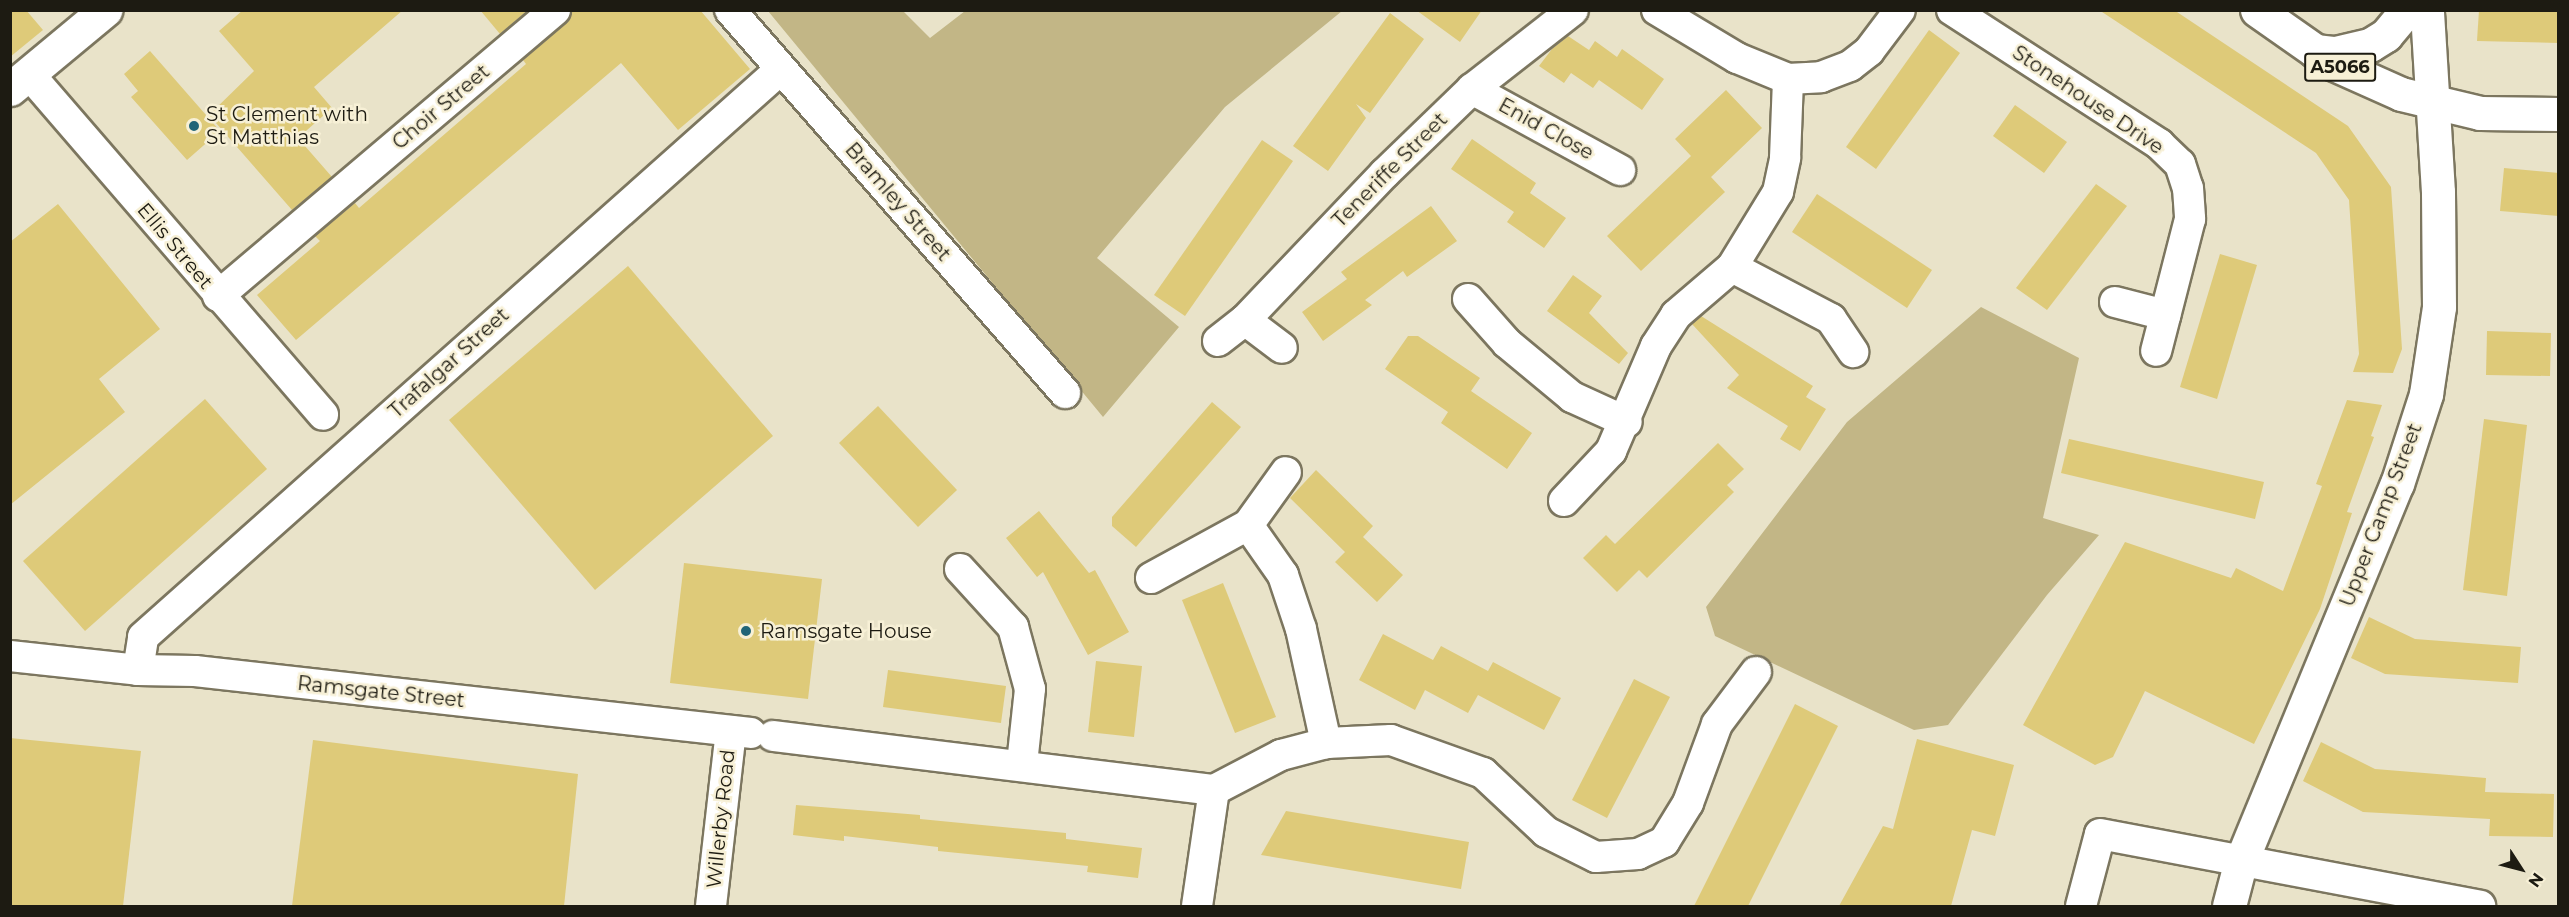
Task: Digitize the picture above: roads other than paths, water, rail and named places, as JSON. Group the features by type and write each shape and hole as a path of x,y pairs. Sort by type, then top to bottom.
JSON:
{"main road":[{"path":"20,82 105,10"},
{"name":"A5066","path":"2257,10 2314,51 2368,81 2434,104 2508,116 2559,114"},
{"path":"2314,51 2335,53 2370,45 2386,35 2407,10"},
{"name":"Upper Camp Street","path":"2229,906 2240,864 2397,484 2426,394 2439,306 2434,104 2427,10"}],"street":[{"name":"Choir Street","path":"218,296 555,10"},
{"name":"Bramley Street","path":"730,10 1065,393"},
{"name":"Teneriffe Street","path":"1218,342 1245,320 1384,173 1472,88 1573,10"},
{"path":"1657,10 1737,58 1788,78 1821,77 1850,66 1869,51 1900,10"},
{"name":"Stonehouse Drive","path":"1952,10 2159,144 2180,164 2188,188 2190,219 2156,351"},
{"name":"Trafalgar Street","path":"138,670 142,637 781,69"},
{"path":"1564,501 1611,452 1627,422 1656,346 1676,315 1732,267 1778,192 1785,158 1788,78"},
{"name":"Ellis Street","path":"20,82 218,296 322,416"},
{"name":"Enid Close","path":"1472,88 1620,170"},
{"path":"1732,267 1831,319 1853,352"},
{"path":"1468,300 1507,344 1572,397 1627,422"},
{"path":"2115,302 2165,315"},
{"path":"1245,320 1282,348"},
{"path":"1151,578 1248,525 1287,472"},
{"path":"1248,525 1283,574 1301,629 1326,743"},
{"path":"960,569 1013,627 1030,689 1022,764"},
{"name":"Ramsgate Street","path":"10,656 138,670 195,671 1022,764 1214,790"},
{"path":"1197,906 1214,790 1281,755 1326,743 1391,740 1401,743 1483,773 1546,832 1596,857 1638,854 1664,842 1688,803 1717,724 1756,672"},
{"name":"Willerby Road","path":"711,906 751,733"},
{"path":"2081,906 2100,834 2240,864 2480,906"}],"place":[{"name":"St Clement with St Matthias","path":"194,126"},
{"name":"Ramsgate House","path":"746,631"}]}
